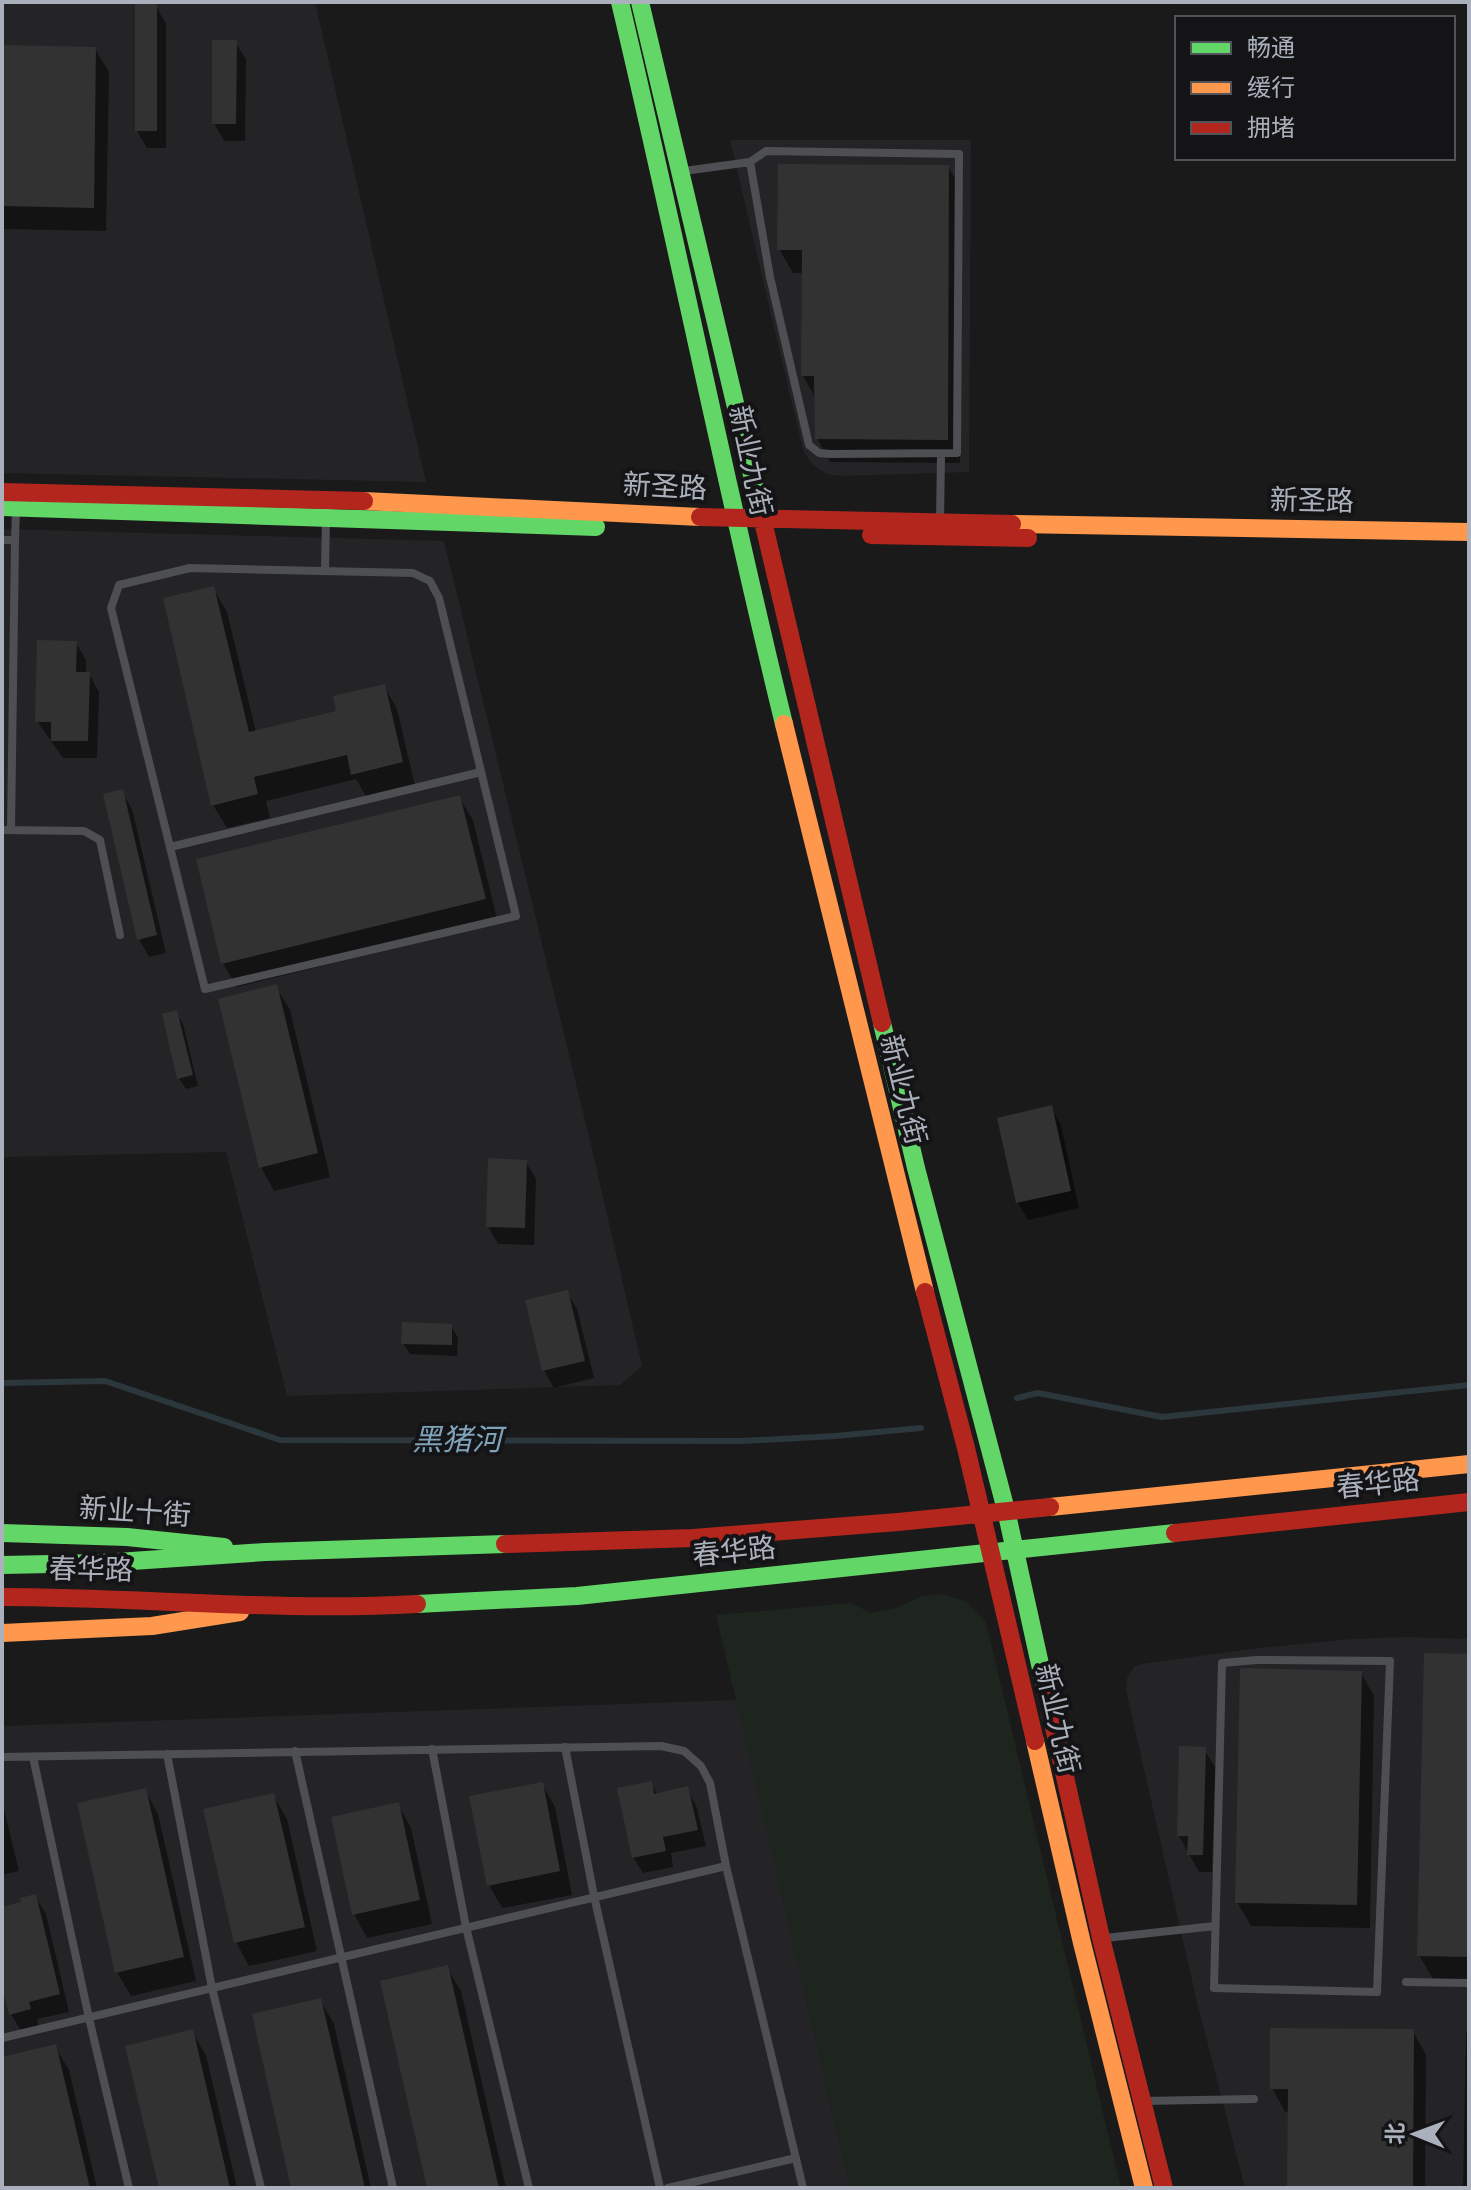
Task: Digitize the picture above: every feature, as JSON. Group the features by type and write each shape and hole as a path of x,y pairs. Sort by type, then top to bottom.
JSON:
{"street":[{"name":"新业九街","path":"620,2 661,175 735,526 989,1554 1134,2104 1164,2188"},
{"name":"新业九街","path":"640,2 912,1152 1006,1510 1091,1941"},
{"name":"新圣路","path":"9,500 326,507 735,526 1469,532"},
{"name":"新圣路","path":"940,528 1469,546"},
{"name":"春华路","path":"2,1565 102,1563 265,1552 693,1538 981,1514 1469,1464"},
{"name":"春华路","path":"2,1597 98,1597 269,1607 407,1605 577,1596 1469,1502"},
{"name":"新业十街","path":"2,1533 127,1537 265,1552"},
{"path":"2,1633 152,1626 269,1607"},
{"name":"新业九街","path":"1134,2104 1144,2188"}],"lane":[{"path":"661,175 750,162 766,151 959,154 957,453 831,454 819,453 809,445 770,277 750,162"},
{"path":"940,528 941,454"},
{"path":"9,500 15,540 6,830 84,831 100,840 120,935"},
{"path":"325,571 326,507"},
{"path":"2,540 15,540"},
{"path":"190,568 325,571 413,573 430,581 439,598 516,916 205,989 111,608 119,585 190,568"},
{"path":"170,847 481,772"},
{"path":"1257,1660 1390,1661 1377,1992 1214,1988 1215,1926 1222,1663 1257,1660"},
{"path":"2,1757 661,1746 684,1751 701,1766 710,1783 726,1866 803,2188"},
{"path":"565,1747 594,1896 660,2188"},
{"path":"432,1749 466,1927 529,2188"},
{"path":"295,1751 393,2188"},
{"path":"167,1754 212,1988 261,2188"},
{"path":"33,1757 129,2188"},
{"path":"2,2038 726,1866"},
{"path":"1091,1941 1215,1926"},
{"path":"1406,1982 1469,1983"},
{"path":"1134,2104 1254,2099"},
{"path":"668,2188 796,2158"}],"shaded area":[{"path":"2,2 315,2 426,482 2,473"},
{"path":"730,140 971,140 969,472 841,476 827,474 812,464 803,450"},
{"path":"2,529 444,541 642,1366 620,1385 287,1396 226,1152 2,1157"},
{"path":"941,1594 965,1601 986,1622 1121,2188 850,2188 716,1615 850,1603 872,1613 897,1608 922,1596"},
{"path":"1405,1637 1469,1639 1469,2188 1245,2188 1197,2002 1126,1690 1127,1678 1134,1667 1141,1664 1259,1648"},
{"path":"737,1700 850,2188 2,2188 2,1726"}],"building":[{"path":"135,4 157,4 157,131 135,131"},
{"path":"212,40 237,40 236,124 212,124"},
{"path":"2,45 96,47 94,208 2,206"},
{"path":"778,164 949,165 948,440 815,439 814,376 801,376 802,250 777,250"},
{"path":"214,586 249,732 336,711 333,696 385,684 403,762 351,775 347,755 254,777 258,794 211,806 163,598"},
{"path":"37,640 77,641 76,672 90,672 88,741 51,741 51,722 35,722"},
{"path":"123,789 157,935 137,940 103,794"},
{"path":"460,795 486,899 221,964 196,859"},
{"path":"277,984 318,1153 259,1168 218,999"},
{"path":"177,1010 193,1075 177,1079 162,1014"},
{"path":"1052,1105 1071,1191 1016,1203 997,1118"},
{"path":"488,1158 527,1160 525,1228 486,1227"},
{"path":"568,1290 585,1361 542,1371 525,1300"},
{"path":"402,1322 452,1324 452,1345 401,1344"},
{"path":"1424,1653 1469,1654 1469,1957 1417,1956"},
{"path":"1240,1668 1362,1671 1357,1905 1235,1903"},
{"path":"1179,1746 1206,1747 1203,1855 1187,1855 1188,1836 1177,1836"},
{"path":"652,1781 654,1794 688,1786 698,1830 663,1837 666,1851 632,1858 617,1788"},
{"path":"543,1782 560,1871 487,1886 469,1796"},
{"path":"146,1788 184,1957 115,1973 77,1803"},
{"path":"274,1793 305,1927 234,1943 203,1809"},
{"path":"399,1802 420,1900 352,1915 331,1817"},
{"path":"36,1894 60,1994 29,2002 31,2009 9,2015 2,1986 2,1907"},
{"path":"448,1965 499,2188 427,2188 380,1981"},
{"path":"321,1998 365,2188 291,2188 252,2014"},
{"path":"1270,2028 1414,2029 1413,2188 1287,2188 1288,2089 1270,2089"},
{"path":"193,2029 230,2188 159,2188 125,2046"},
{"path":"56,2044 90,2188 2,2188 2,2057"}],"waterway":[{"name":"黑猪河","path":"2,1383 105,1381 280,1440 741,1441 921,1428"},
{"path":"1017,1398 1038,1393 1162,1417 1469,1385"}],"traffic: fast":[{"path":"620,2 784,724"},
{"path":"640,2 762,517"},
{"path":"2,507 596,527"},
{"path":"882,1023 916,1168 1006,1510 1045,1687"},
{"path":"2,1533 127,1537 224,1547"},
{"path":"417,1604 577,1596 1175,1533"},
{"path":"2,1565 505,1544"}],"traffic: slow":[{"path":"364,501 700,517"},
{"path":"1012,524 1469,532"},
{"path":"784,724 925,1292"},
{"path":"1050,1507 1469,1464"},
{"path":"2,1633 152,1626 240,1612"},
{"path":"1035,1741 1144,2188"}],"traffic: jam":[{"path":"2,492 364,501"},
{"path":"700,517 1012,524"},
{"path":"762,517 882,1023"},
{"path":"871,535 1028,538"},
{"path":"925,1292 966,1448 1035,1741"},
{"path":"1175,1533 1469,1502"},
{"path":"505,1544 693,1538 1050,1507"},
{"path":"2,1597 313,1606 417,1604"},
{"path":"1045,1687 1101,1938 1164,2188"}]}
